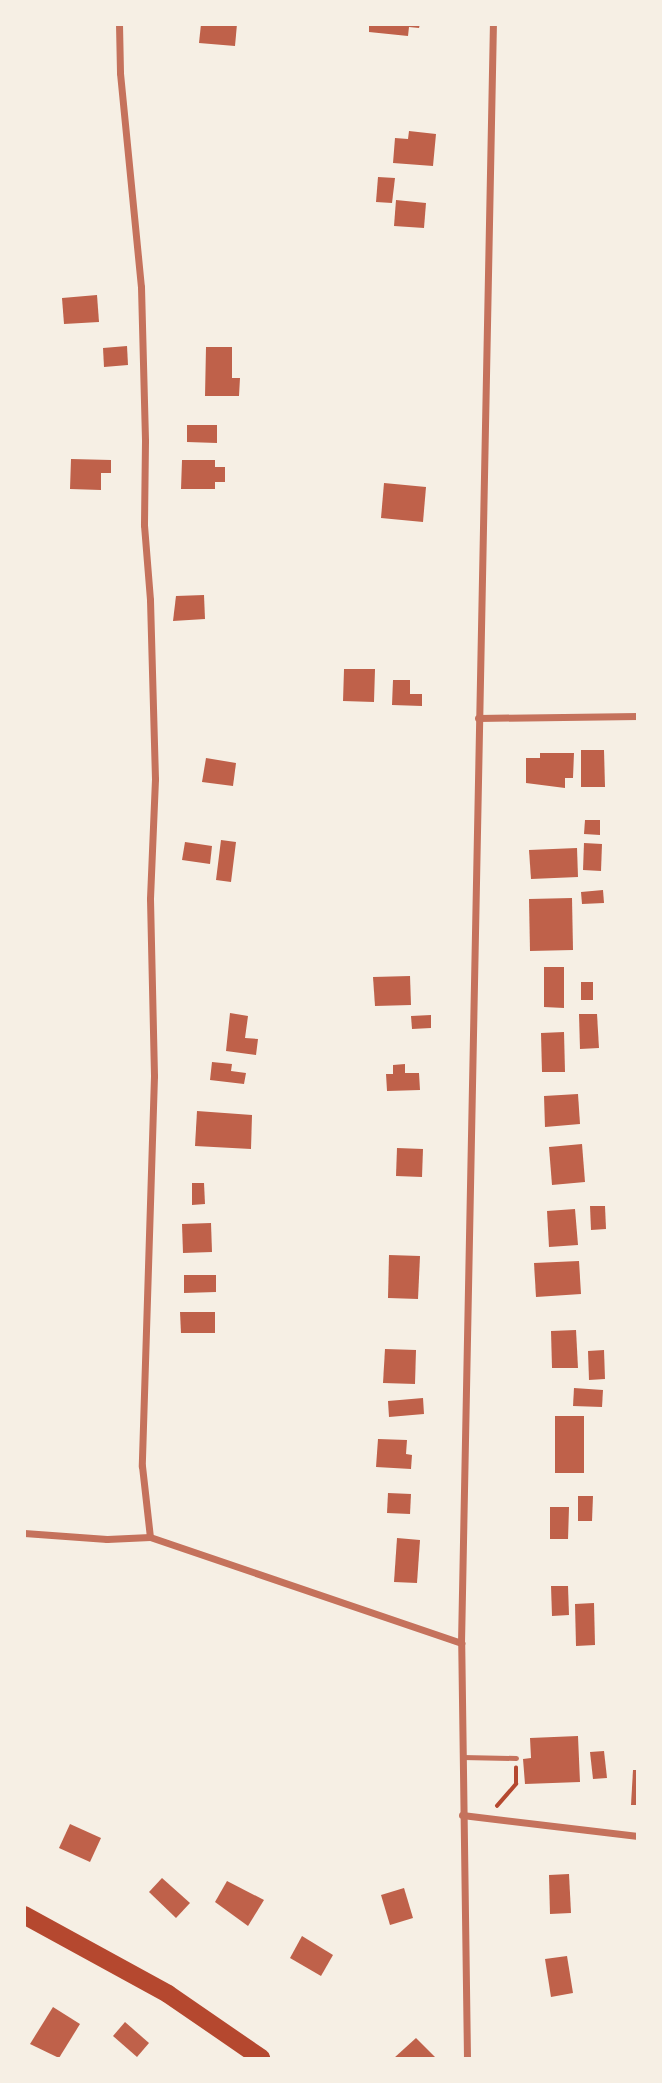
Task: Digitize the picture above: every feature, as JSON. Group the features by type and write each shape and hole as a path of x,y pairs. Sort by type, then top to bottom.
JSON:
{"main road":[{"path":"24,1915 168,1994 261,2059"}],"street":[{"path":"118,24 122,99 141,287 144,525 150,600 155,779 150,899 154,1076 142,1466 150,1538"},
{"path":"467,2059 461,1643 493,24"},
{"path":"478,718 638,716"},
{"path":"24,1533 107,1539 150,1538 461,1643"},
{"path":"462,1815 638,1836"}],"lane":[{"path":"462,1758 516,1758"}],"path":[{"path":"487,1818 516,1784 516,1758"}],"building":[{"path":"201,24 237,24 235,46 199,43"},
{"path":"369,24 420,24 419,28 409,27 408,36 369,32"},
{"path":"409,131 436,134 433,166 393,163 395,138 408,139"},
{"path":"378,177 395,178 392,203 376,202"},
{"path":"396,200 426,203 424,228 394,226"},
{"path":"97,295 99,322 64,324 62,298"},
{"path":"127,346 128,365 104,367 103,348"},
{"path":"206,347 232,347 232,378 240,378 239,396 205,396"},
{"path":"187,425 217,425 217,443 187,442"},
{"path":"71,459 111,460 111,473 101,473 101,490 70,489"},
{"path":"182,460 215,460 215,467 225,467 225,482 215,482 215,489 181,489"},
{"path":"384,483 426,487 423,522 381,518"},
{"path":"204,595 205,619 173,621 176,596"},
{"path":"344,669 375,669 374,702 343,701"},
{"path":"393,680 410,680 410,694 422,694 422,706 392,705"},
{"path":"581,750 604,750 605,787 581,787"},
{"path":"540,753 574,753 573,778 565,778 565,788 526,783 526,758 540,758"},
{"path":"206,758 236,763 233,786 202,782"},
{"path":"585,820 600,820 600,835 584,834"},
{"path":"221,840 236,842 231,882 216,880"},
{"path":"185,842 212,846 210,864 182,860"},
{"path":"584,843 602,844 601,871 583,870"},
{"path":"577,848 578,877 531,879 529,850"},
{"path":"603,890 604,903 582,904 581,892"},
{"path":"572,898 573,950 530,951 529,899"},
{"path":"544,967 564,967 564,1008 544,1007"},
{"path":"410,976 411,1005 375,1006 373,977"},
{"path":"581,982 593,982 593,1000 581,1000"},
{"path":"230,1013 248,1016 245,1038 258,1039 256,1055 226,1051"},
{"path":"579,1014 597,1014 599,1048 580,1049"},
{"path":"431,1015 431,1028 412,1029 411,1016"},
{"path":"564,1032 565,1072 542,1072 541,1033"},
{"path":"212,1062 232,1064 231,1071 246,1073 244,1084 210,1080"},
{"path":"405,1064 405,1073 419,1073 420,1090 387,1091 386,1074 393,1074 393,1065"},
{"path":"578,1094 580,1124 545,1127 544,1096"},
{"path":"197,1111 252,1115 251,1149 195,1146"},
{"path":"582,1144 585,1182 552,1185 549,1147"},
{"path":"397,1148 423,1149 422,1177 396,1176"},
{"path":"192,1183 204,1183 205,1204 192,1205"},
{"path":"590,1206 605,1206 606,1229 591,1230"},
{"path":"575,1209 578,1245 549,1247 547,1211"},
{"path":"211,1223 212,1252 183,1253 182,1224"},
{"path":"389,1255 420,1256 418,1299 388,1298"},
{"path":"579,1261 581,1294 536,1297 534,1263"},
{"path":"184,1275 216,1275 216,1292 184,1293"},
{"path":"180,1312 215,1312 215,1333 181,1333"},
{"path":"576,1330 578,1368 552,1368 551,1331"},
{"path":"385,1349 416,1350 415,1384 383,1383"},
{"path":"604,1350 605,1379 589,1380 588,1351"},
{"path":"574,1388 603,1390 602,1407 573,1406"},
{"path":"423,1398 424,1414 389,1417 388,1401"},
{"path":"555,1416 584,1416 584,1473 555,1473"},
{"path":"378,1439 407,1440 406,1454 412,1455 411,1469 376,1467"},
{"path":"388,1493 411,1494 410,1514 387,1513"},
{"path":"578,1496 593,1496 592,1521 578,1521"},
{"path":"550,1507 569,1507 568,1539 550,1539"},
{"path":"397,1538 420,1540 417,1583 394,1582"},
{"path":"551,1586 568,1586 569,1615 552,1616"},
{"path":"594,1603 595,1645 576,1646 575,1604"},
{"path":"578,1736 580,1782 525,1784 523,1759 531,1758 530,1738"},
{"path":"604,1751 607,1778 593,1779 590,1752"},
{"path":"633,1770 638,1770 638,1805 631,1805"},
{"path":"70,1824 101,1838 90,1862 59,1848"},
{"path":"569,1874 571,1913 550,1914 549,1875"},
{"path":"162,1878 190,1903 176,1918 149,1892"},
{"path":"227,1881 264,1900 248,1926 215,1902"},
{"path":"404,1888 413,1918 390,1925 381,1895"},
{"path":"302,1936 333,1955 321,1976 290,1958"},
{"path":"567,1956 573,1993 551,1997 545,1959"},
{"path":"53,2007 80,2024 59,2058 30,2044"},
{"path":"125,2022 149,2043 137,2057 113,2036"},
{"path":"416,2038 436,2058 394,2058"}]}
